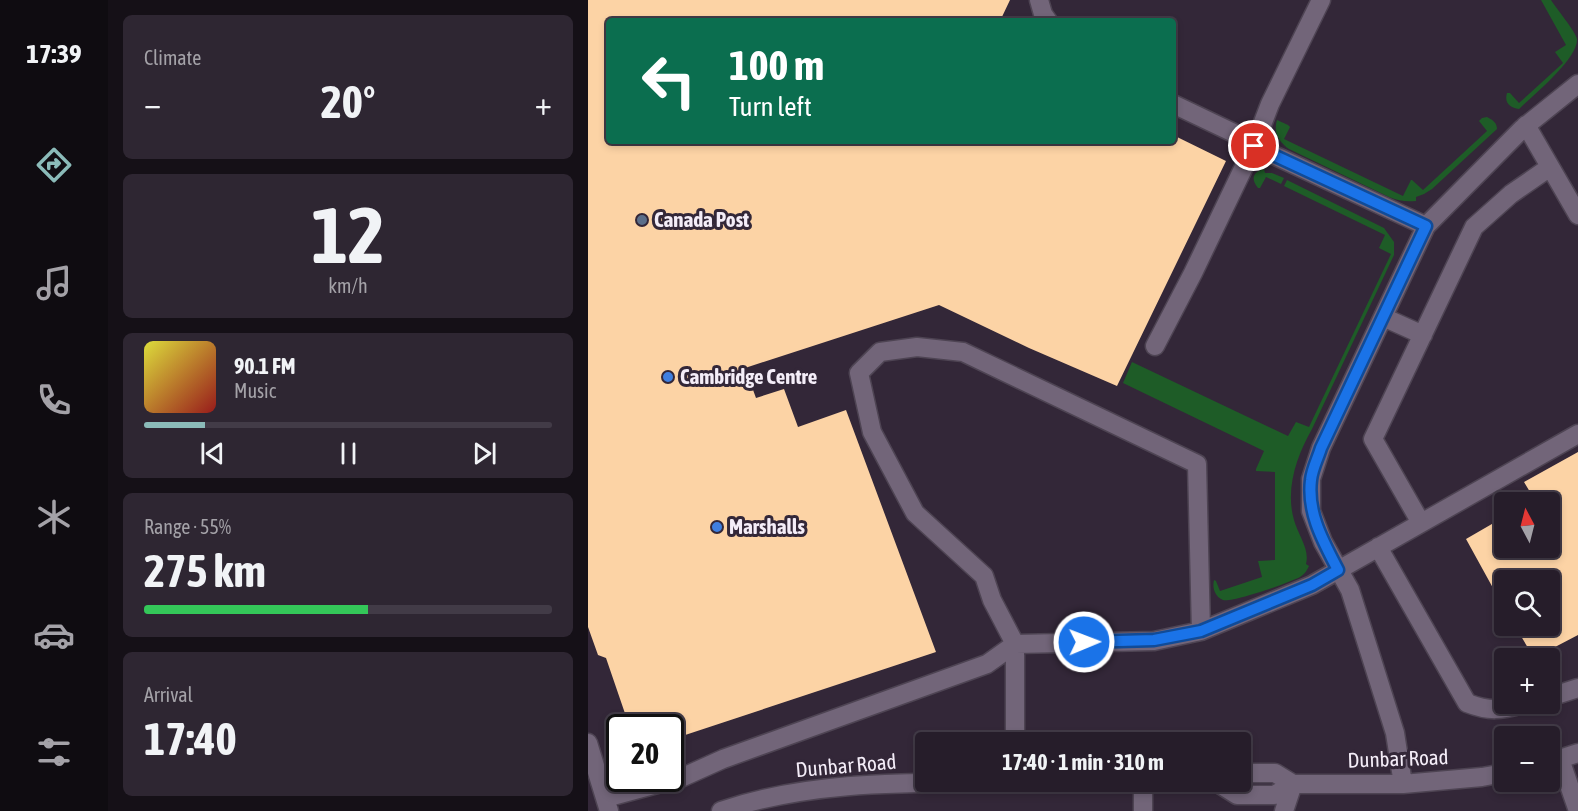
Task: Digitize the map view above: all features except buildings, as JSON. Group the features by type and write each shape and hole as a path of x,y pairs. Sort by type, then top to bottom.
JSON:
{"street":[{"path":"1039,0 1046,18"},
{"path":"1155,346 1254,146 1270,104 1321,0"},
{"path":"1403,784 1395,733 1350,590 1323,542 1311,511 1311,479 1321,448 1426,226 1526,125 1578,84"},
{"path":"1176,105 1238,135 1254,146 1426,226"},
{"path":"1526,125 1578,215"},
{"path":"1421,523 1373,439 1474,227 1511,194 1550,167"},
{"path":"1383,317 1423,335"},
{"path":"1015,732 1015,644 992,600 984,576 915,513 872,432 859,373 880,352 917,347 963,351 1197,464 1201,631"},
{"path":"588,743 607,805 683,777 723,759 987,664 1015,644 1154,640 1201,631 1312,585 1578,434"},
{"path":"1378,547 1467,703 1482,709 1494,710"},
{"path":"1560,694 1578,688"},
{"path":"1560,758 1578,753"},
{"path":"1560,771 1578,811"},
{"name":"Dunbar Road","path":"1251,773 1275,773 1293,784 1403,784 1494,775"},
{"name":"Dunbar Road","path":"721,811 772,797 815,789 915,784"},
{"path":"1284,811 1293,784"},
{"name":"Dunbar Road","path":"1233,792 1237,795 1275,795 1293,784"},
{"path":"1143,792 1143,811"}],"green space":[{"path":"1541,0 1551,0 1577,39 1575,47 1563,66 1519,109 1510,106 1507,102 1507,93 1510,93 1519,103 1563,63 1555,52 1566,45"},
{"path":"1487,117 1494,122 1497,129 1432,189 1416,197 1416,201 1402,201 1389,197 1289,149 1276,133 1277,120 1290,127 1284,139 1403,196 1411,180 1423,190 1487,131 1479,121"},
{"path":"1264,169 1265,173 1284,178 1281,184 1266,177 1258,188 1254,177 1257,172"},
{"path":"1287,180 1384,228 1394,242 1394,255 1297,461 1292,484 1292,508 1296,526 1305,547 1306,564 1309,566 1302,576 1285,583 1249,595 1223,600 1215,592 1214,580 1220,591 1262,577 1258,561 1275,560 1275,472 1256,471 1264,451 1123,383 1132,362 1288,436 1296,422 1309,427 1391,254 1379,248 1385,235 1284,186"}],"place":[{"name":"Canada Post","path":"642,220"},
{"name":"Cambridge Centre","path":"668,377"},
{"name":"Marshalls","path":"717,527"}],"route":[{"path":"1084,642 1154,640 1201,631 1312,585 1338,570 1323,542 1311,511 1311,479 1321,448 1426,226 1254,146"}]}
